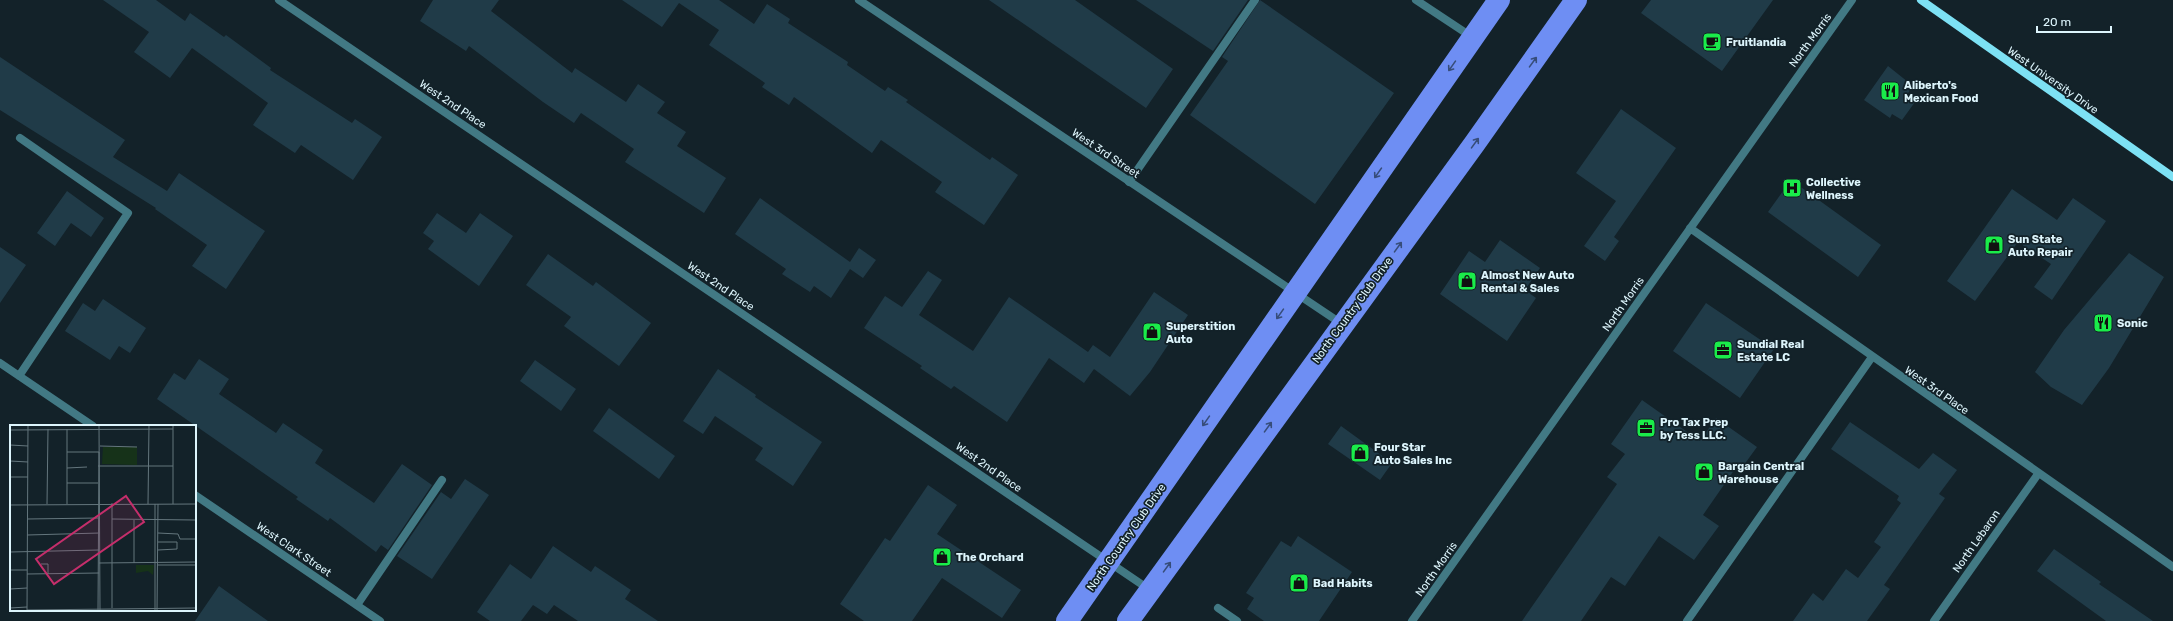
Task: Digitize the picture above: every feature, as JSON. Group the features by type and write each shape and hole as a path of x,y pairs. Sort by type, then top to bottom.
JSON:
{"main road":[{"name":"North Country Club Drive","path":"1067,621 1499,0"},
{"name":"North Country Club Drive","path":"1128,621 1342,324 1475,143 1576,0"},
{"name":"West University Drive","path":"1921,0 2173,177"}],"street":[{"name":"West 2nd Place","path":"279,0 1150,590"},
{"name":"West 3rd Street","path":"859,0 1342,324"},
{"path":"1129,182 1255,0"},
{"path":"1416,0 1472,37"},
{"name":"North Morris","path":"1412,621 1852,0"},
{"path":"19,376 128,213 20,138"},
{"name":"West 3rd Place","path":"1690,228 2173,568"},
{"path":"1687,621 1872,357"},
{"path":"0,363 92,425"},
{"name":"North Lebaron","path":"1934,621 2038,474"},
{"path":"357,605 442,480"},
{"name":"West Clark Street","path":"196,496 380,621"},
{"path":"1218,608 1237,621"}],"building":[{"path":"103,0 156,0 185,21 190,13 224,37 226,35 271,68 270,70 352,123 355,119 382,137 353,180 301,145 295,153 253,125 268,103 192,48 170,78 134,52 149,32"},
{"path":"433,0 499,0 491,11 572,73 575,68 626,102 638,84 665,102 657,113 686,132 677,146 726,178 704,213 625,162 634,149 581,113 574,123 543,102 469,46 466,51 420,21"},
{"path":"622,0 719,0 754,24 767,4 790,19 788,23 848,62 847,65 885,91 888,87 908,100 906,102 990,160 992,157 1018,175 984,225 935,192 942,182 881,140 872,153 794,97 789,105 762,87 765,83 709,45 719,30 679,3 662,27"},
{"path":"989,0 1075,0 1173,69 1146,108"},
{"path":"1136,0 1248,0 1213,51"},
{"path":"1260,0 1394,93 1315,204 1190,115 1228,61 1222,57"},
{"name":"Fruitlandia","path":"1651,0 1773,0 1722,71 1641,13"},
{"path":"0,57 125,140 113,157 167,191 179,173 265,231 226,289 192,266 207,245 155,209 156,208 0,110"},
{"name":"Aliberto's Mexican Food","path":"1888,66 1913,86 1906,96 1915,102 1902,120 1892,114 1890,118 1864,100"},
{"path":"1621,109 1676,148 1614,237 1619,241 1605,261 1584,246 1616,201 1576,173"},
{"path":"1791,180 1881,245 1858,277 1768,212"},
{"path":"2012,189 2057,220 2073,198 2106,221 2052,300 2034,287 2051,264 2018,242 1975,301 1947,281"},
{"path":"67,191 104,218 91,237 71,223 55,246 37,233"},
{"path":"760,198 850,262 859,248 876,260 863,278 850,269 831,298 814,286 810,292 782,274 786,269 735,234"},
{"path":"437,213 466,233 480,213 513,236 479,286 428,249 434,241 423,233"},
{"path":"1500,240 1540,268 1525,290 1536,298 1507,341 1440,294 1469,251 1485,262"},
{"path":"0,247 26,265 0,303"},
{"name":"Sonic","path":"2129,253 2164,277 2109,368 2082,405 2051,387 2035,372 2064,330"},
{"path":"548,254 593,286 596,282 651,323 619,366 564,326 571,317 526,285"},
{"path":"928,271 942,280 919,315 973,351 1009,297 1088,352 1093,345 1110,357 1154,292 1188,315 1150,372 1130,396 1094,369 1084,383 1049,358 1007,422 954,386 951,389 920,368 922,366 864,328 885,296 902,307"},
{"path":"103,299 146,328 130,353 119,346 110,360 65,331 83,303 95,311"},
{"name":"Sundial Real Estate LC","path":"1706,303 1774,349 1740,398 1673,351"},
{"path":"199,359 229,379 219,394 276,433 283,423 323,450 315,463 374,503 402,464 432,485 388,550 381,545 376,552 330,518 328,521 296,499 298,497 157,399 174,373 185,380"},
{"path":"535,360 576,389 561,411 520,381"},
{"path":"718,369 756,395 755,397 822,442 793,486 755,460 763,448 715,416 703,434 683,421"},
{"path":"1642,400 1700,441 1716,418 1757,447 1741,469 1737,466 1703,515 1719,526 1694,560 1659,536 1625,586 1611,577 1581,621 1522,621 1617,484 1607,477 1625,454 1611,444"},
{"path":"609,408 675,456 659,479 593,431"},
{"path":"1850,422 1919,469 1933,453 1957,470 1939,494 1945,498 1884,585 1890,589 1867,621 1793,621 1813,593 1823,601 1846,569 1858,578 1881,547 1874,542 1901,503 1897,500 1899,496 1831,449"},
{"name":"Four Star Auto Sales Inc","path":"1341,426 1392,463 1380,480 1328,444"},
{"path":"465,479 489,495 432,579 397,556 441,492 451,499"},
{"path":"928,485 957,505 937,534 1021,590 1002,618 942,578 912,621 864,621 840,604 885,538 890,541"},
{"name":"Bad Habits","path":"1298,536 1352,572 1319,621 1264,621 1247,609 1254,598 1246,593 1281,541 1291,547"},
{"path":"553,546 591,572 595,566 631,590 625,599 658,621 578,621 554,605 547,614 533,605 521,621 490,621 477,612 510,564 531,579"},
{"path":"2054,549 2101,582 2099,584 2153,621 2106,621 2037,571"},
{"path":"219,586 268,621 195,621"}],"place":[{"name":"Fruitlandia","path":"1712,42"},
{"name":"Aliberto's Mexican Food","path":"1890,91"},
{"name":"Collective Wellness","path":"1792,188"},
{"name":"Sun State Auto Repair","path":"1994,245"},
{"name":"Almost New Auto Rental & Sales","path":"1467,281"},
{"name":"Sonic","path":"2103,323"},
{"name":"Superstition Auto","path":"1152,332"},
{"name":"Sundial Real Estate LC","path":"1723,350"},
{"name":"Pro Tax Prep by Tess LLC.","path":"1646,428"},
{"name":"Four Star Auto Sales Inc","path":"1360,453"},
{"name":"Bargain Central Warehouse","path":"1704,472"},
{"name":"The Orchard","path":"942,557"},
{"name":"Bad Habits","path":"1299,583"}]}
